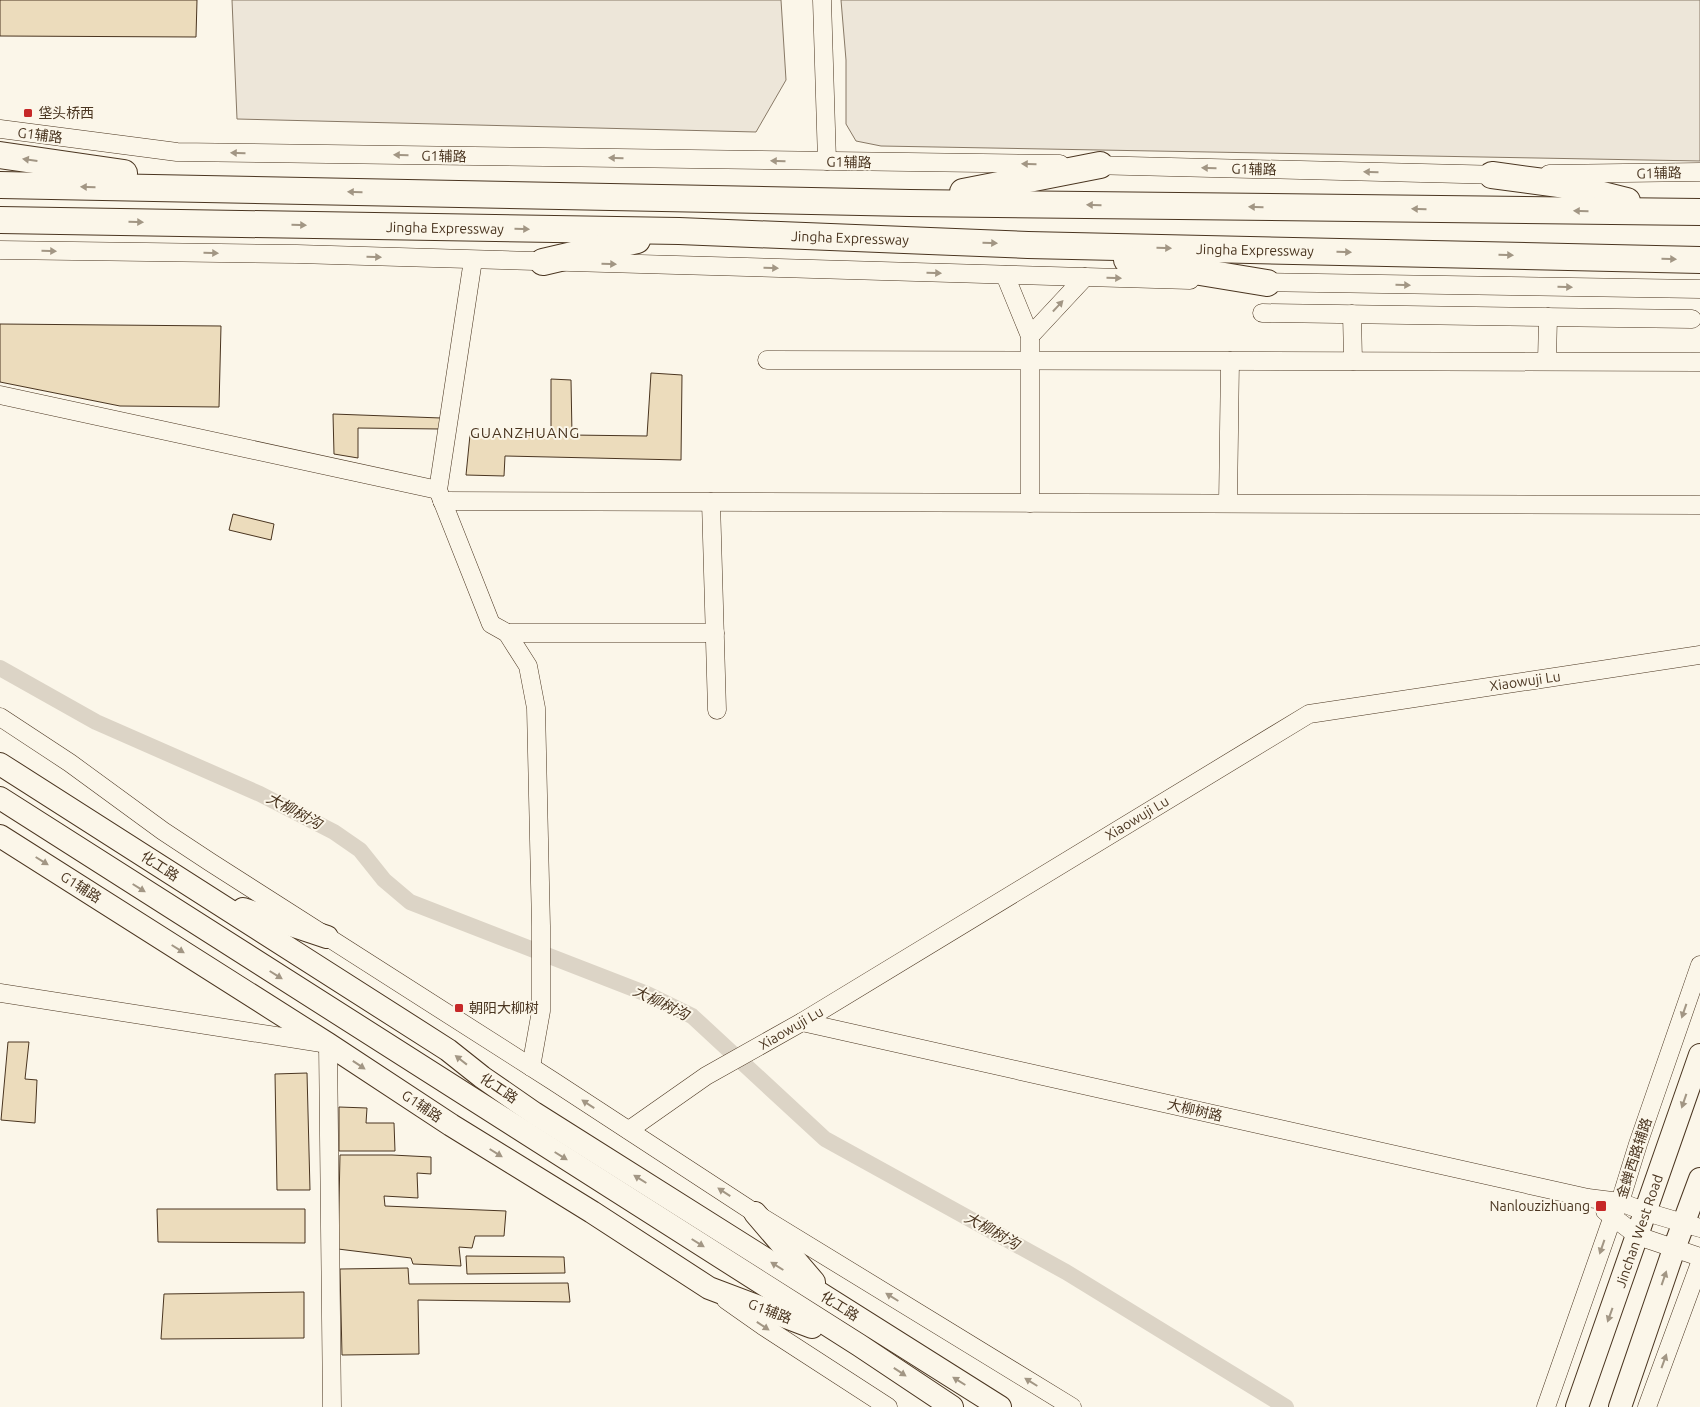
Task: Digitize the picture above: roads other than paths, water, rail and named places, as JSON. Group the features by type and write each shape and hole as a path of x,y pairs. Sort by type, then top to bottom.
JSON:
{"highway":[{"path":"0,155 234,189"},
{"path":"910,203 1100,165"},
{"path":"1492,175 1559,184 1626,201 1700,211"},
{"path":"0,185 910,203 1700,211"},
{"name":"Jingha Expressway","path":"0,220 680,231 1028,245 1700,260"},
{"path":"543,262 680,231"},
{"path":"1028,245 1266,283"}],"main road":[{"name":"化工路","path":"0,764 448,1050 482,1077 534,1113 1000,1407"},
{"name":"化工路","path":"0,798 859,1345 952,1407"},
{"name":"G1辅路","path":"0,836 328,1044 451,1126 592,1212 709,1288 859,1345"},
{"path":"69,842 152,932"},
{"path":"213,900 328,937"},
{"name":"Jinchan West Road","path":"1577,1407 1700,1055"},
{"path":"1620,1407 1674,1249 1692,1226 1700,1179"},
{"path":"755,1212 827,1298"}],"street":[{"path":"822,0 827,161"},
{"name":"G1辅路","path":"0,129 177,152 1100,165 1492,175 1700,172"},
{"path":"0,250 297,254 1266,283 1700,289"},
{"path":"473,260 440,496 491,624 507,633 528,666 536,708 541,1011 530,1067"},
{"path":"1005,275 1030,336 1030,503"},
{"path":"1030,336 1085,277"},
{"path":"1262,313 1692,319"},
{"path":"1352,314 1353,361"},
{"path":"1547,361 1548,317"},
{"path":"767,360 1700,362"},
{"path":"1228,503 1230,361"},
{"path":"0,395 440,496 711,502 1700,506"},
{"path":"711,502 717,710"},
{"path":"507,633 715,632"},
{"name":"Xiaowuji Lu","path":"629,1130 706,1076 802,1022 1309,714 1700,656"},
{"path":"0,717 70,763 194,852 755,1212 1072,1407"},
{"name":"金蝉西路辅路","path":"1546,1407 1700,965"},
{"path":"0,993 328,1044 332,1407"},
{"name":"大柳树路","path":"802,1022 1588,1198 1616,1209 1646,1212 1692,1226"},
{"name":"大柳树路","path":"1616,1209 1638,1236 1700,1257"},
{"path":"1647,1407 1700,1263"},
{"path":"709,1288 763,1326 888,1407"}],"waterway":[{"name":"大柳树沟","path":"0,668 96,722 260,794 334,832 360,850 384,880 410,902 647,994 692,1016 825,1139 1066,1272 1286,1407"}],"place":[{"name":"垡头桥西","path":"28,113"},
{"name":"朝阳大柳树","path":"459,1008"},
{"name":"Nanlouzizhuang","path":"1601,1206"}],"district":[{"name":"GUANZHUANG","path":"525,433"}]}
